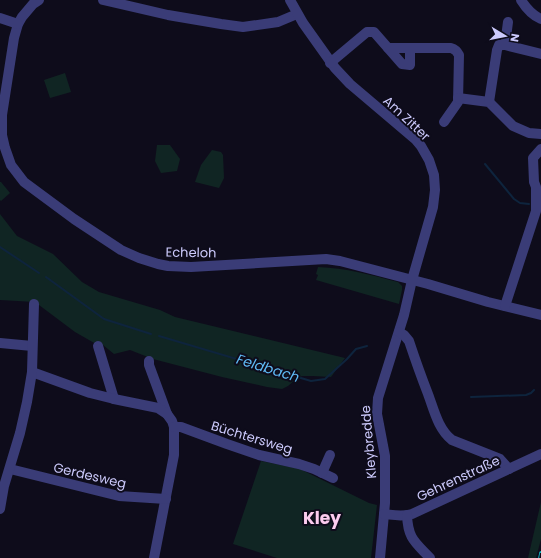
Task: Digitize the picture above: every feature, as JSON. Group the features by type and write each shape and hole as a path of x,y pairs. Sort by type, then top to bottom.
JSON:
{"street":[{"name":"Echeloh","path":"39,0 33,4 22,17 18,24 14,38 2,107 2,135 5,148 11,164 24,182 78,222 120,250 139,258 168,266 191,267 326,259 340,261 541,315"},
{"path":"103,0 168,15 243,27 278,22 297,14"},
{"name":"Am Zitter","path":"290,0 297,14 330,63 350,84 416,140 429,160 434,175 435,190 433,207 412,280"},
{"path":"522,0 528,10 536,17 541,19"},
{"path":"0,18 18,24"},
{"path":"505,45 508,22"},
{"path":"330,63 367,32 374,32 402,64 410,65 410,48"},
{"path":"489,102 499,45 505,45 541,54"},
{"path":"388,48 451,48 458,52 458,102 444,122"},
{"path":"458,98 489,102 513,126 529,133 541,134"},
{"path":"505,306 536,211 536,187 534,182 533,158 541,149"},
{"name":"Kleybredde","path":"380,558 384,514 385,456 377,404 380,389 399,332 412,280"},
{"path":"0,509 4,486 23,423 32,372 34,304"},
{"path":"399,332 404,335 408,341 434,412 440,427 446,436 452,440 500,459 509,469"},
{"path":"0,343 32,346"},
{"path":"98,346 114,399"},
{"path":"149,361 149,365 167,414 174,427 174,455 154,558"},
{"path":"32,372 90,393 158,408 167,414"},
{"name":"Büchtersweg","path":"174,427 181,427 259,455 299,464 333,478"},
{"name":"Gehrenstraße","path":"384,514 398,516 412,514 541,454"},
{"path":"322,473 330,456"},
{"name":"Gerdesweg","path":"0,463 119,496 166,499"},
{"path":"407,515 408,528 412,540 430,558"}],"green space":[{"path":"65,73 71,92 50,98 44,80"},
{"path":"157,145 170,145 180,159 177,171 161,173 155,161"},
{"path":"212,150 221,152 223,155 224,178 219,188 195,182 201,165"},
{"path":"0,182 10,193 1,201 0,200"},
{"path":"0,214 17,236 53,254 82,282 99,292 160,310 175,317 345,358 331,377 302,376 282,389 222,377 153,359 130,350 114,354 103,345 96,344 75,332 35,302 0,300"},
{"path":"318,267 348,270 398,282 402,286 399,304 316,280 318,275 316,274"},
{"path":"261,461 300,469 369,503 377,505 371,558 277,558 233,544"},
{"path":"541,502 541,539 536,558 528,558"}],"waterway":[{"path":"485,164 514,199 520,203 529,204"},
{"name":"Feldbach","path":"0,247 39,273"},
{"name":"Feldbach","path":"46,277 104,319 151,334"},
{"name":"Feldbach","path":"159,336 311,381 325,379 356,349 367,346"},
{"name":"Feldbach","path":"471,397 526,395 534,390"}],"railway":[{"path":"540,558 541,553"}],"district":[{"name":"Kley","path":"322,518"}]}
